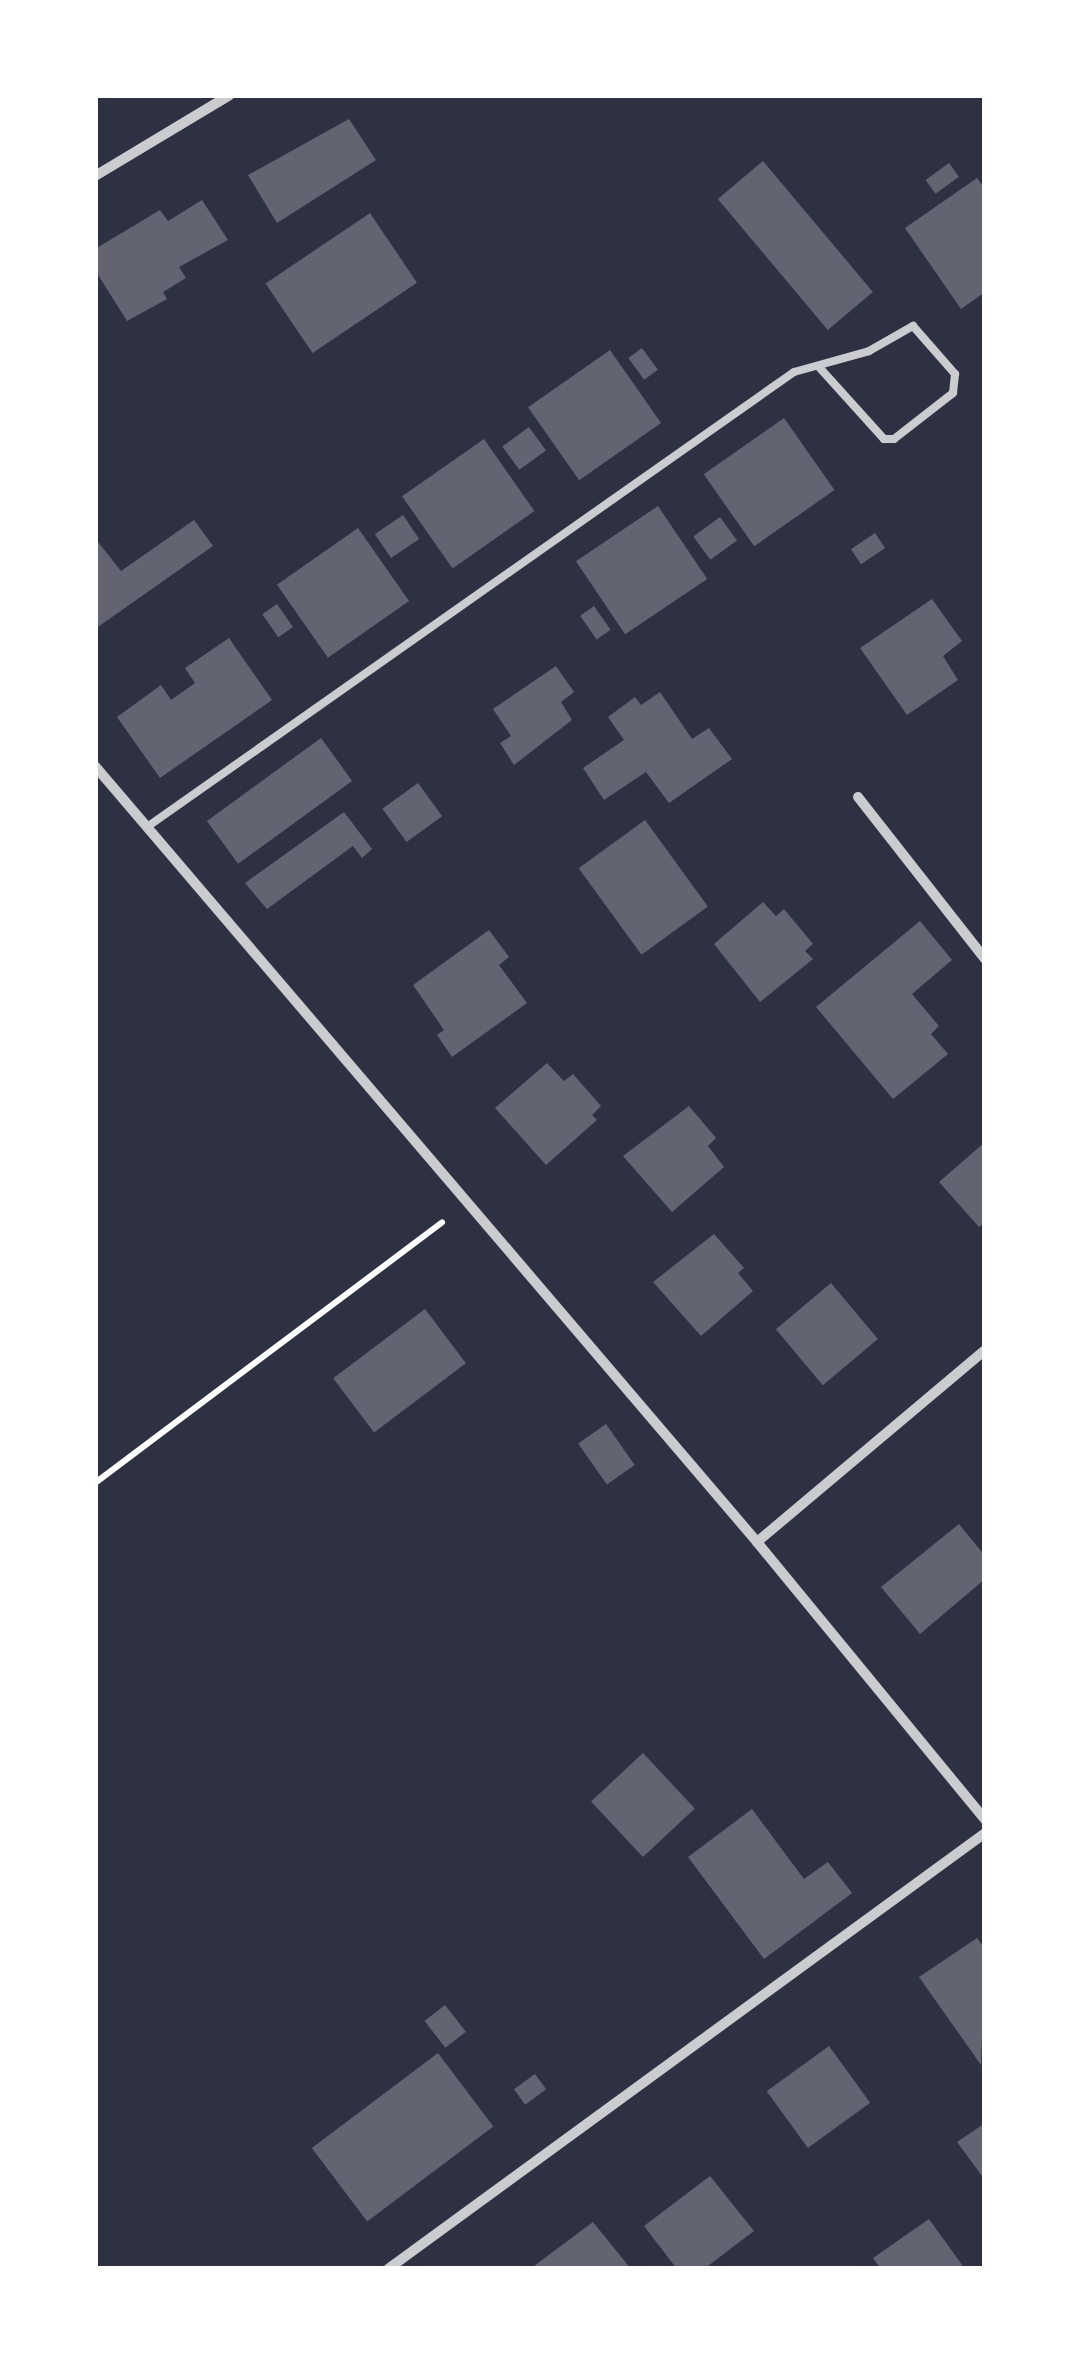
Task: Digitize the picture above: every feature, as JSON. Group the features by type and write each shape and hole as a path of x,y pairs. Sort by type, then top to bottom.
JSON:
{"street":[{"path":"95,176 230,95"},
{"path":"95,766 757,1542 985,1820"},
{"path":"858,798 985,959"},
{"path":"757,1542 985,1350"},
{"path":"388,2269 985,1833"}],"lane":[{"path":"147,827 794,372 869,351 912,326 955,374 953,393 894,439 884,440 818,366"}],"path":[{"path":"95,1482 465,1204"}],"building":[{"path":"349,119 376,160 277,223 248,175"},
{"path":"763,161 873,292 828,330 718,199"},
{"path":"949,163 959,177 936,194 926,180"},
{"path":"977,178 985,189 985,292 961,309 905,228"},
{"path":"202,200 228,240 179,267 186,278 163,292 167,299 127,321 95,270 95,249 160,210 168,221"},
{"path":"370,213 417,283 313,353 266,283"},
{"path":"642,348 658,370 644,380 628,358"},
{"path":"610,350 661,423 579,480 528,407"},
{"path":"784,418 834,490 754,546 704,474"},
{"path":"529,427 546,450 519,470 502,446"},
{"path":"484,439 534,511 453,568 402,496"},
{"path":"658,506 707,579 625,634 576,561"},
{"path":"403,515 419,539 391,558 375,534"},
{"path":"720,517 737,540 710,560 693,536"},
{"path":"194,520 213,546 95,629 95,538 121,571"},
{"path":"358,528 409,601 328,658 277,585"},
{"path":"875,533 885,548 861,564 851,549"},
{"path":"932,599 962,641 943,656 958,680 907,715 860,648"},
{"path":"277,604 293,627 278,637 262,614"},
{"path":"594,606 611,630 597,640 580,616"},
{"path":"229,638 272,700 160,778 117,717 161,685 171,700 195,683 185,668"},
{"path":"556,666 574,692 561,702 572,720 514,765 500,743 511,736 493,709"},
{"path":"660,692 692,739 709,728 732,759 669,803 646,772 604,800 583,768 624,740 608,717 635,697 641,705"},
{"path":"321,738 352,781 238,864 207,821"},
{"path":"418,783 442,816 407,842 382,809"},
{"path":"344,812 372,849 362,858 353,846 267,909 245,883"},
{"path":"645,820 708,907 642,955 579,868"},
{"path":"763,902 776,916 784,909 813,944 805,951 813,959 760,1002 714,944"},
{"path":"920,921 952,960 912,994 939,1026 931,1034 948,1054 893,1099 816,1007"},
{"path":"489,930 509,957 499,965 527,1003 452,1057 437,1035 444,1030 413,985"},
{"path":"547,1063 564,1081 573,1074 601,1106 592,1115 597,1120 546,1165 495,1108"},
{"path":"689,1106 716,1138 708,1146 724,1167 672,1212 623,1156"},
{"path":"985,1142 985,1222 979,1227 939,1182"},
{"path":"714,1234 744,1268 738,1273 753,1291 701,1336 653,1282"},
{"path":"831,1283 878,1339 823,1385 776,1329"},
{"path":"425,1309 466,1363 374,1433 333,1378"},
{"path":"606,1424 635,1465 607,1484 578,1444"},
{"path":"959,1524 985,1556 985,1579 920,1634 881,1587"},
{"path":"643,1753 695,1809 643,1857 591,1801"},
{"path":"752,1809 804,1879 828,1862 852,1893 764,1959 688,1857"},
{"path":"977,1938 985,1949 981,2065 919,1977"},
{"path":"445,2005 466,2032 445,2048 425,2021"},
{"path":"829,2046 870,2103 808,2148 767,2091"},
{"path":"438,2053 493,2126 367,2222 312,2148"},
{"path":"535,2074 546,2089 525,2105 514,2089"},
{"path":"985,2123 985,2180 957,2142"},
{"path":"710,2176 754,2231 704,2269 677,2269 644,2226"},
{"path":"929,2219 965,2269 881,2269 873,2258"},
{"path":"593,2222 631,2269 530,2269"}]}
